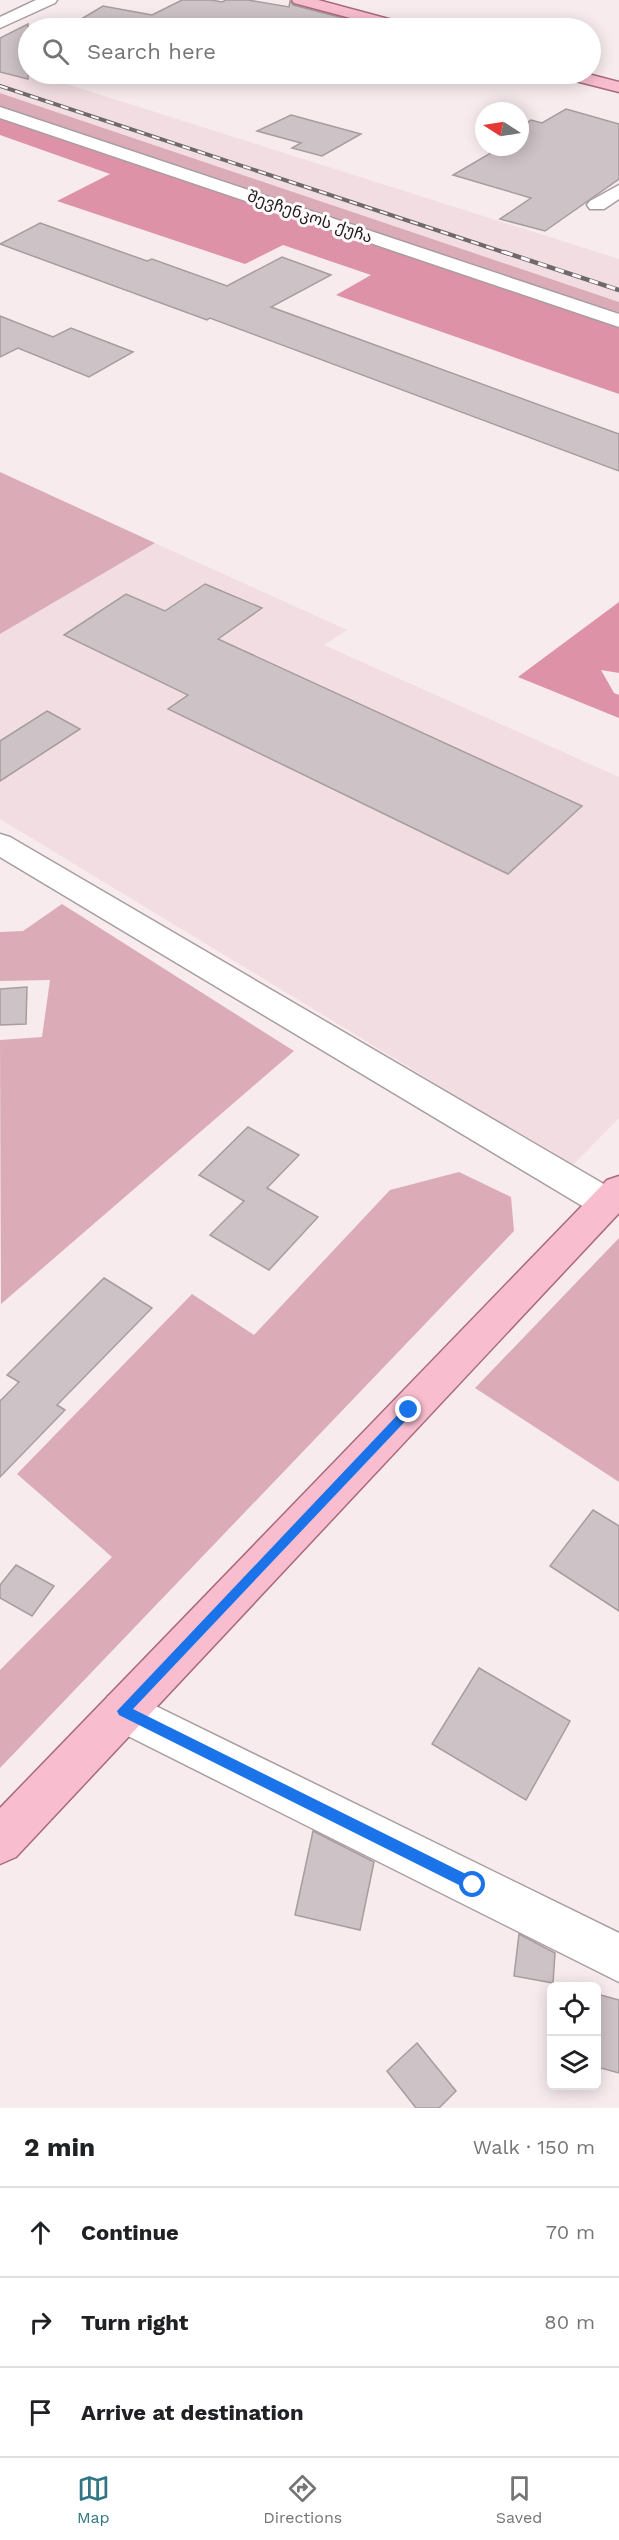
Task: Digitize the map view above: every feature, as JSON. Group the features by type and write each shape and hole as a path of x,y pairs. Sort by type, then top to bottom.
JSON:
{"main road":[{"path":"300,0 368,18"},
{"path":"601,82 619,87"},
{"path":"0,1841 613,1196"}],"street":[{"path":"0,23 49,0"},
{"name":"შევჩენკოს ქუჩა","path":"0,112 619,321"},
{"path":"619,190 597,205 619,211"},
{"path":"0,844 613,1196"},
{"path":"123,1711 619,1958"}],"shaded area":[{"path":"0,63 18,69 18,84 66,84 619,259 619,302 0,93"},
{"path":"0,93 619,302 619,321 0,112"},
{"path":"0,116 619,328 619,394 336,295 371,275 283,245 245,264 57,201 110,174 0,135"},
{"path":"0,472 155,543 0,634"},
{"path":"155,543 347,630 324,645 619,777 619,1118 572,1166 0,819 0,634"},
{"path":"619,602 619,673 601,670 614,693 619,695 619,718 518,677"},
{"path":"62,904 294,1051 1,1304 0,1040 42,1037 50,980 0,981 0,932 23,931"},
{"path":"459,1172 511,1197 514,1231 0,1768 0,1670 112,1557 17,1474 192,1294 254,1335 390,1190"},
{"path":"619,1238 619,1482 475,1388"}],"building":[{"path":"182,0 222,2 248,0 289,7 290,1 293,5 343,18 83,18 103,6 152,15"},
{"path":"18,29 18,76 0,72 0,38"},
{"path":"566,109 619,124 619,179 545,231 500,219 531,198 453,175 486,156 529,156 529,121 542,123"},
{"path":"291,115 361,134 322,156 292,148 301,143 257,131"},
{"path":"40,223 147,261 152,259 227,286 282,257 331,275 271,307 619,434 619,471 210,318 207,320 0,244"},
{"path":"0,316 53,337 71,328 133,352 89,377 18,348 0,357"},
{"path":"205,584 262,608 218,639 582,806 508,874 168,709 188,695 64,635 126,594 165,611"},
{"path":"47,711 80,729 0,781 0,741"},
{"path":"27,987 26,1024 0,1025 0,989"},
{"path":"248,1127 299,1155 267,1188 318,1217 269,1270 210,1235 244,1201 199,1175"},
{"path":"104,1278 152,1308 57,1405 65,1410 0,1477 0,1401 19,1382 7,1375"},
{"path":"593,1510 619,1526 619,1611 550,1566"},
{"path":"16,1565 54,1586 32,1616 0,1598 0,1585"},
{"path":"479,1668 570,1721 526,1800 432,1744"},
{"path":"313,1831 374,1862 360,1930 295,1915"},
{"path":"519,1934 555,1953 553,1982 514,1976"},
{"path":"601,1995 619,2000 619,2073 601,2068"},
{"path":"417,2043 456,2091 439,2108 416,2108 387,2071"}],"railway":[{"path":"0,86 509,254"},
{"path":"504,252 619,290"}],"route":[{"path":"409,1410 123,1711 473,1885"}]}
